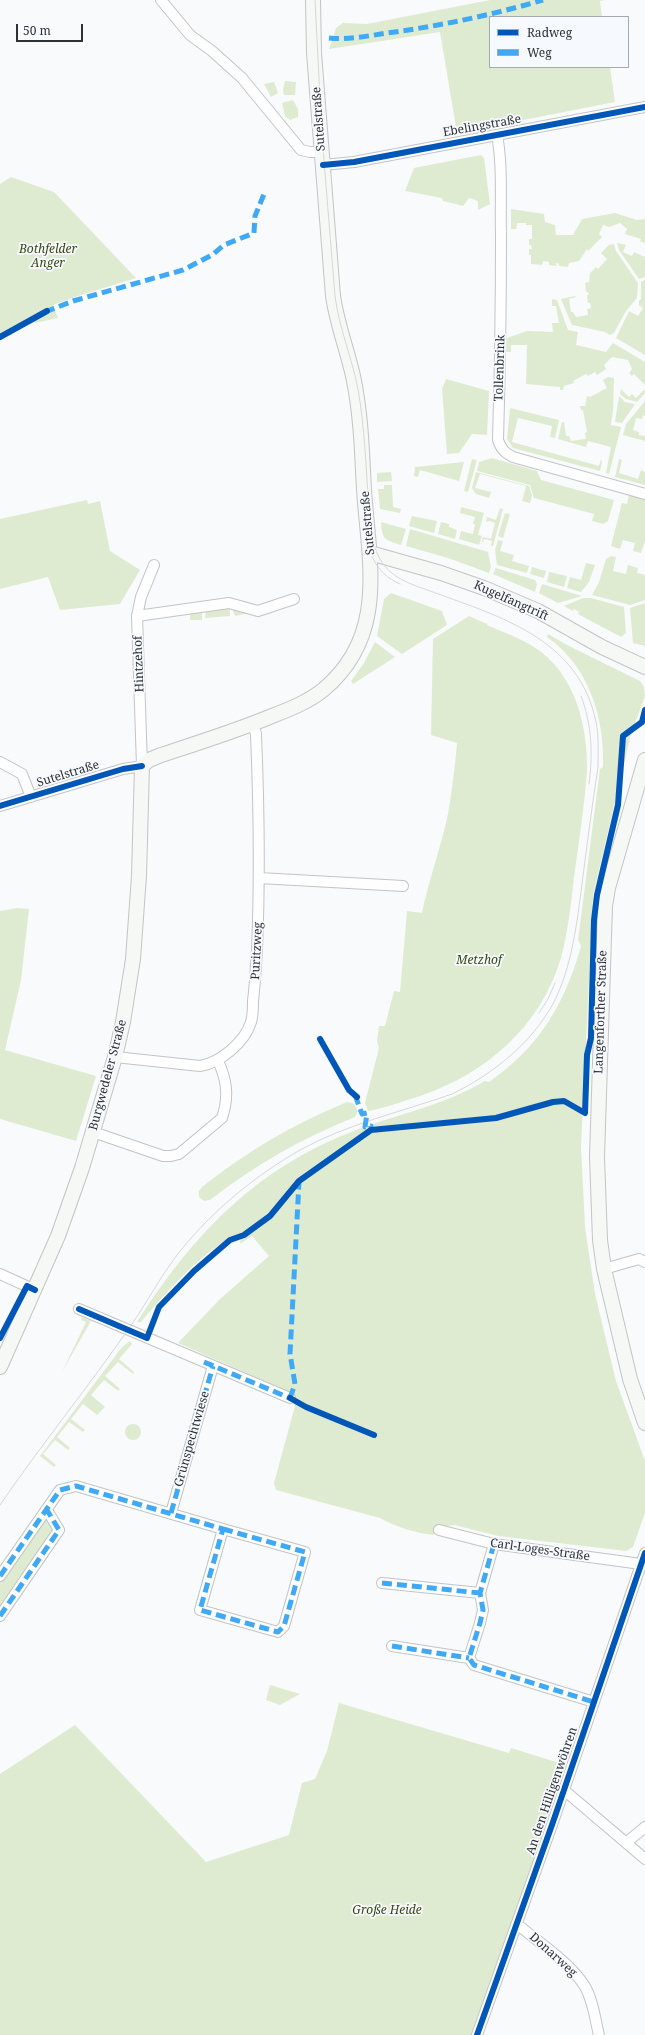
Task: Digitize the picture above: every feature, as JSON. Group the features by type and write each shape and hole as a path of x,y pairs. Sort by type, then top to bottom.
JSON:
{"main road":[{"name":"Sutelstraße","path":"142,766 149,760 161,755 253,724 311,699 337,677 354,655 364,632 372,596 359,415 353,375 335,310 314,53 313,0"},
{"name":"Kugelfangtrift","path":"370,553 441,573 484,588 538,611 602,647 645,667"},
{"name":"Langenforther Straße","path":"645,760 608,888 604,923 597,1157 600,1233 604,1268 630,1379 645,1422"},
{"name":"Burgwedeler Straße","path":"0,1367 58,1236 93,1132 115,1057 123,1022 133,959 139,876 142,766"}],"street":[{"name":"Ebelingstraße","path":"161,0 190,35 212,51 242,78 301,150 310,152 322,158 354,162 645,107"},
{"name":"Tollenbrink","path":"496,134 500,149 501,329 498,440 500,447 505,453 512,457 645,494"},
{"name":"Hintzehof","path":"142,766 138,616 141,597 154,565"},
{"path":"138,616 229,603 258,611 294,599"},
{"name":"Puritzweg","path":"218,1061 246,1033 251,1022 256,971 259,878 257,749 256,734 253,724"},
{"path":"0,762 22,774 31,797"},
{"name":"Sutelstraße","path":"0,806 123,769 142,766"},
{"path":"259,878 403,886"},
{"path":"93,1132 164,1156 179,1154 222,1118 226,1078 218,1061 200,1066 115,1057"},
{"path":"604,1268 639,1259 645,1262"},
{"path":"0,1274 35,1290"},
{"path":"79,1309 290,1398"},
{"name":"Grünspechtwiese","path":"171,1513 213,1366"},
{"path":"0,1576 60,1490 76,1486 305,1552 284,1626 278,1632 200,1610 223,1529"},
{"path":"0,1616 59,1530 47,1510"},
{"name":"Carl-Loges-Straße","path":"439,1530 494,1544 641,1564"},
{"path":"469,1658 482,1610 480,1593 494,1544"},
{"name":"An den Hilligenwöhren","path":"477,2035 564,1790 645,1554"},
{"path":"382,1583 480,1593"},
{"path":"392,1646 469,1658 474,1665 594,1702"},
{"path":"564,1790 627,1842 645,1859"},
{"path":"627,1842 645,1827"},
{"name":"Donarweg","path":"516,1925 522,1928 575,1972 584,1985 589,1996 599,2035"}],"green space":[{"path":"490,0 605,0 600,1 602,16 489,16 489,68 610,68 615,102 457,133 440,32 329,49 336,28 343,23 367,24"},
{"path":"285,81 296,82 295,95 284,95 283,90"},
{"path":"274,82 278,93 271,97 264,84"},
{"path":"293,100 298,109 298,117 290,120 285,116 282,103"},
{"path":"481,155 484,158 490,204 478,210 478,201 469,198 463,206 443,201 442,198 405,191 414,168"},
{"name":"Bothfelder Anger","path":"11,177 54,192 136,278 53,305 58,318 35,323 35,321 0,340 0,184"},
{"path":"511,209 544,214 545,222 555,225 556,235 573,235 582,219 615,213 637,220 645,219 645,243 640,241 641,239 625,234 627,229 620,223 609,227 603,225 599,234 602,237 588,251 587,249 579,261 569,263 568,267 559,266 559,264 556,263 556,266 549,265 549,262 543,261 542,265 531,264 529,249 532,249 531,245 529,245 529,239 532,239 532,225 517,223 516,229 511,229"},
{"path":"617,243 626,245 623,252 632,256 634,252 645,257 645,277 639,279 619,250"},
{"path":"614,244 616,251 638,283 637,298 626,311 614,333 610,335 605,332 572,325 561,299 575,296 576,297 569,299 571,312 573,312 576,317 588,315 587,309 591,308 590,303 588,303 587,295 589,295 588,292 586,292 585,283 589,282 590,273 596,267 598,269 607,259 601,253 609,245"},
{"path":"645,280 645,355 616,338 629,311 638,316 643,308 639,305 639,301 641,299 641,282"},
{"path":"552,299 557,300 568,330 578,332 576,345 606,352 613,343 645,362 645,385 634,374 632,376 629,373 632,369 628,360 612,357 604,365 606,369 597,375 595,372 588,376 586,374 573,381 574,383 564,386 563,390 560,390 560,387 526,384 527,345 511,345 511,352 506,352 507,338 527,331 553,332 552,323 559,323 556,306 552,306"},
{"path":"608,377 614,378 611,425 621,427 609,474 606,473 611,447 588,441 586,447 558,439 562,422 564,422 566,436 569,436 571,441 586,439 585,433 587,432 583,410 581,410 580,406 585,406 587,396 590,397 607,388 603,380"},
{"path":"446,379 489,391 487,435 472,434 459,453 447,454 442,389"},
{"path":"621,389 629,397 632,394 636,398 645,389 645,393 637,402 626,399 620,394"},
{"path":"619,396 625,402 635,404 622,423 615,422"},
{"path":"645,401 645,416 643,415 642,419 636,418 633,430 639,432 639,435 645,436 645,441 623,435 626,424"},
{"path":"510,408 559,420 555,438 550,437 552,426 518,418 512,442 599,466 601,459 602,462 600,471 513,448 507,439"},
{"path":"492,458 537,471 541,480 614,500 608,521 603,524 592,521 594,514 534,498 530,485 477,471 479,462"},
{"path":"472,459 477,460 468,492 464,491"},
{"path":"619,459 622,460 619,473 638,479 641,470 645,472 645,485 615,477"},
{"path":"464,462 459,481 420,470 418,477 414,476 415,467"},
{"path":"391,472 392,481 377,482 377,473"},
{"path":"476,472 529,486 532,495 530,503 522,501 526,486 480,474 475,488 491,492 489,498 476,494 472,488"},
{"path":"384,485 392,485 393,507 401,509 400,513 380,509 378,489 384,489"},
{"path":"629,494 645,498 645,541 641,553 633,551 635,543 623,540 620,549 611,546 622,503 627,504"},
{"path":"87,500 88,504 100,501 110,551 140,570 120,604 60,610 48,577 0,589 0,519"},
{"path":"461,507 484,513 478,535 482,536 479,545 459,539 461,531 473,534 475,524 473,524 475,517 460,513"},
{"path":"500,508 503,509 493,546 491,546 492,541 484,539 481,545 483,537 491,539 495,523 489,521 486,522 487,517 496,520"},
{"path":"505,513 510,514 503,538 498,536"},
{"path":"412,516 437,521 434,533 409,526"},
{"path":"381,522 406,529 401,545 391,542 385,538 382,532"},
{"path":"441,522 449,524 449,527 457,530 455,539 438,534"},
{"path":"410,529 488,552 491,567 489,573 448,558 406,546"},
{"path":"498,540 503,541 500,551 514,555 512,561 529,566 527,573 497,565 495,550"},
{"path":"611,556 616,557 613,571 626,574 628,565 638,568 637,573 645,575 645,600 630,605 592,595 599,582 606,559"},
{"path":"586,563 595,565 589,582 581,592 567,588 570,577 581,580"},
{"path":"532,567 546,571 544,578 530,574"},
{"path":"496,568 535,580 537,584 535,592 493,574"},
{"path":"549,572 567,576 564,587 547,582"},
{"path":"542,584 582,596 558,603 539,593"},
{"path":"391,593 442,611 447,625 402,654 377,636 384,599"},
{"path":"583,598 591,598 624,607 626,633 621,637 578,614 579,612 574,609 573,611 564,606"},
{"path":"645,603 645,646 633,643 630,608"},
{"path":"230,608 230,616 205,618 206,609"},
{"path":"232,608 249,613 235,616"},
{"path":"202,610 202,620 190,620 190,612"},
{"name":"Metzhof","path":"469,616 487,624 489,620 487,625 529,644 548,658 560,672 577,703 585,737 587,772 566,938 552,983 540,1005 525,1026 508,1044 489,1060 444,1086 420,1096 368,1111 365,1103 379,1048 377,1041 379,1026 385,1026 394,991 400,992 407,911 422,913 448,814 452,787 457,743 431,735 433,639"},
{"path":"548,634 640,681 644,687 645,696 631,734 593,895 581,1147 585,1227 595,1294 616,1381 645,1461 645,1513 633,1547 626,1551 498,1536 454,1525 443,1527 433,1535 426,1534 399,1527 380,1518 276,1490 274,1483 295,1406 285,1390 178,1343 219,1300 269,1256 252,1236 240,1244 241,1237 239,1235 213,1249 186,1272 141,1322 137,1322 181,1260 205,1232 230,1207 258,1184 288,1164 320,1146 356,1130 438,1103 454,1097 485,1081 489,1082 522,1054 548,1023 567,987 581,946 578,940 600,769 603,767 603,749 597,712 592,695 584,678 562,649 547,637"},
{"path":"375,642 395,657 353,684 351,681 364,663"},
{"path":"17,908 29,909 21,980 5,1050 96,1076 76,1141 0,1119 0,911"},
{"path":"347,1102 353,1103 358,1111 355,1117 316,1134 280,1153 244,1175 210,1200 204,1201 199,1197 199,1191 202,1187 254,1150 290,1129 327,1110"},
{"path":"82,1317 91,1321 62,1372 86,1322 81,1320"},
{"path":"130,1341 132,1344 119,1359 134,1372 133,1374 118,1362 105,1376 120,1389 118,1391 104,1380 91,1395 105,1407 97,1415 83,1404 71,1419 85,1430 83,1432 69,1422 57,1437 70,1448 68,1450 55,1440 43,1454 56,1465 54,1467 40,1456 122,1347"},
{"path":"133,1424 140,1429 141,1432 136,1439 133,1440 126,1435 125,1432 130,1425"},
{"path":"47,1510 59,1530 0,1616 0,1576"},
{"path":"270,1685 300,1694 280,1705 266,1700"},
{"name":"Große Heide","path":"339,1703 509,1753 511,1748 569,1766 474,2035 0,2035 0,1774 75,1725 206,1862 289,1835 302,1783 315,1779 327,1751"}],"tram line":[{"path":"0,1505 31,1461 96,1375 174,1259 216,1212 265,1172 300,1150 336,1133 452,1094 482,1077 496,1067 523,1044 545,1017 560,988 573,944 598,767 597,727 587,695 574,672 558,653 538,638 491,614 402,580 388,570 383,564 376,551 372,538 365,450 358,389 339,320 335,296 322,136 315,0"},
{"path":"365,524 370,552 378,567 384,574 400,584"},
{"path":"581,696 585,707 591,740 589,784"},
{"path":"539,1013 548,999 555,983"}],"marked path":[{"path":"329,38 358,37 427,27 485,15 543,0"},
{"path":"45,312 73,301 183,270 212,255 224,245 254,233 255,216 264,194"},
{"path":"355,1095 362,1114 367,1113 365,1127 371,1126 371,1128"},
{"path":"290,1398 295,1384 290,1354 299,1182"},
{"path":"204,1362 292,1399"},
{"path":"171,1513 213,1366"},
{"path":"0,1576 60,1490 76,1486 223,1529"},
{"path":"0,1616 59,1530 47,1510"},
{"path":"223,1529 305,1552 284,1626 278,1632 200,1610 223,1529"},
{"path":"494,1544 480,1593 483,1610 469,1658 474,1665 594,1702"},
{"path":"382,1583 480,1593"},
{"path":"392,1646 469,1658"}],"cycle path":[{"path":"323,165 354,162 645,107"},
{"path":"0,337 47,311"},
{"path":"79,1309 147,1338 159,1307 194,1271 230,1240 244,1235 270,1216 299,1181 371,1130 496,1118 553,1102 564,1101 585,1113 587,1055 591,1038 594,920 597,895 618,805 623,736 642,722 645,710"},
{"path":"0,806 123,769 142,766"},
{"path":"320,1039 349,1090 357,1097"},
{"path":"0,1338 27,1286 35,1290"},
{"path":"290,1398 306,1407 374,1435"},
{"path":"477,2035 553,1822 645,1553"}]}
